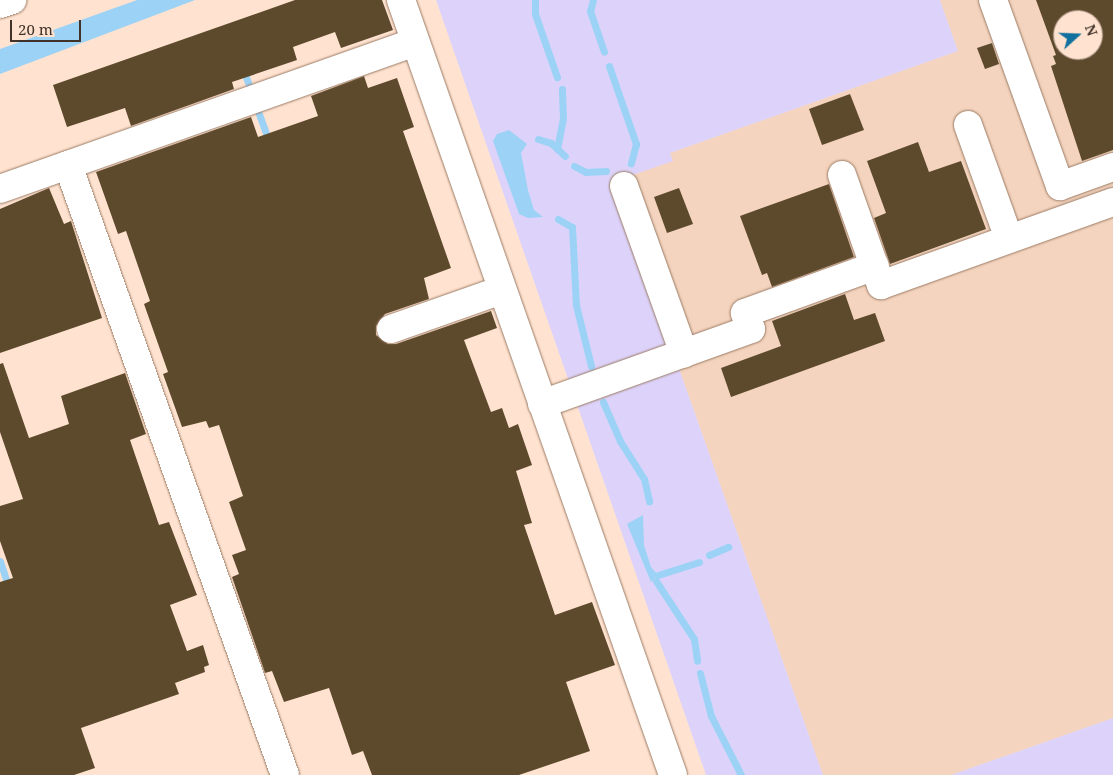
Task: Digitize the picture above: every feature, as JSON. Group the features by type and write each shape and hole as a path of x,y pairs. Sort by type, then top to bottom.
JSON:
{"street":[{"path":"0,4 12,0"},
{"path":"400,0 672,775"},
{"path":"993,0 1060,186 1113,167"},
{"path":"0,189 415,42"},
{"path":"968,126 1009,239"},
{"path":"68,165 284,775"},
{"path":"842,176 882,285 1113,202"},
{"path":"624,186 684,354"},
{"path":"542,404 751,329 745,313 875,266"},
{"path":"391,329 502,290"}],"shaded area":[{"path":"436,0 940,0 958,51 670,153 673,161 613,182 823,775 706,775"},
{"path":"940,0 1113,0 1113,718 951,775 823,775 613,182 672,161 670,153 958,51"},
{"path":"1113,718 1113,775 951,775"}],"water":[{"path":"137,0 195,0 0,74 0,49"},
{"path":"509,130 527,144 521,153 528,190 534,210 543,217 528,218 519,214 493,141 497,134"},
{"path":"643,515 644,545 651,567 658,575 651,582 627,524"}],"building":[{"path":"295,0 382,0 393,30 341,48 335,32 293,47 297,60 232,82 234,89 131,126 125,108 67,127 53,85"},
{"path":"1036,0 1113,0 1113,150 1082,161 1051,66 1056,64 1054,60 1103,60 1103,10 1053,10 1053,47"},
{"path":"992,43 999,64 985,69 977,48"},
{"path":"364,76 368,88 397,78 414,127 403,131 451,268 424,278 429,299 385,314 376,326 376,335 388,344 396,344 491,311 497,328 464,340 491,412 502,408 509,428 518,424 532,465 516,471 532,523 524,525 555,615 592,602 615,665 566,682 590,751 519,775 372,775 363,751 352,755 329,688 284,702 272,671 265,673 232,577 239,574 232,555 246,550 229,502 243,496 219,425 209,428 206,421 182,427 163,374 168,372 144,304 150,301 126,231 118,234 96,172 251,117 258,137 318,116 311,96"},
{"path":"850,94 864,130 822,145 809,109"},
{"path":"918,142 929,172 961,161 986,229 890,264 874,218 886,213 867,161"},
{"path":"829,184 854,257 772,287 767,273 762,275 740,216"},
{"path":"49,188 64,224 71,221 102,318 0,353 0,209"},
{"path":"679,188 693,224 667,233 654,197"},
{"path":"845,294 854,320 875,313 885,341 731,397 721,368 781,346 772,321"},
{"path":"3,363 29,438 69,424 61,396 125,373 146,434 130,440 159,525 169,522 197,595 170,605 187,651 203,645 209,665 204,667 205,672 175,683 179,694 81,728 95,768 74,775 0,775 0,582 13,578 0,541 0,506 23,499 0,432 0,364"}],"waterway":[{"path":"535,0 535,14 557,77"},
{"path":"593,0 590,11 604,52"},
{"path":"609,66 636,144 631,163"},
{"path":"246,77 250,88"},
{"path":"557,149 563,119 562,89"},
{"path":"259,114 269,142"},
{"path":"538,139 551,143 565,156"},
{"path":"574,166 586,172 606,171"},
{"path":"558,219 572,227 576,305 591,366"},
{"path":"603,402 620,441 644,479 649,501"},
{"path":"709,555 728,547"},
{"path":"0,561 9,588"},
{"path":"658,575 699,562"},
{"path":"656,581 694,639 697,661"},
{"path":"700,673 711,716 741,775"}]}
